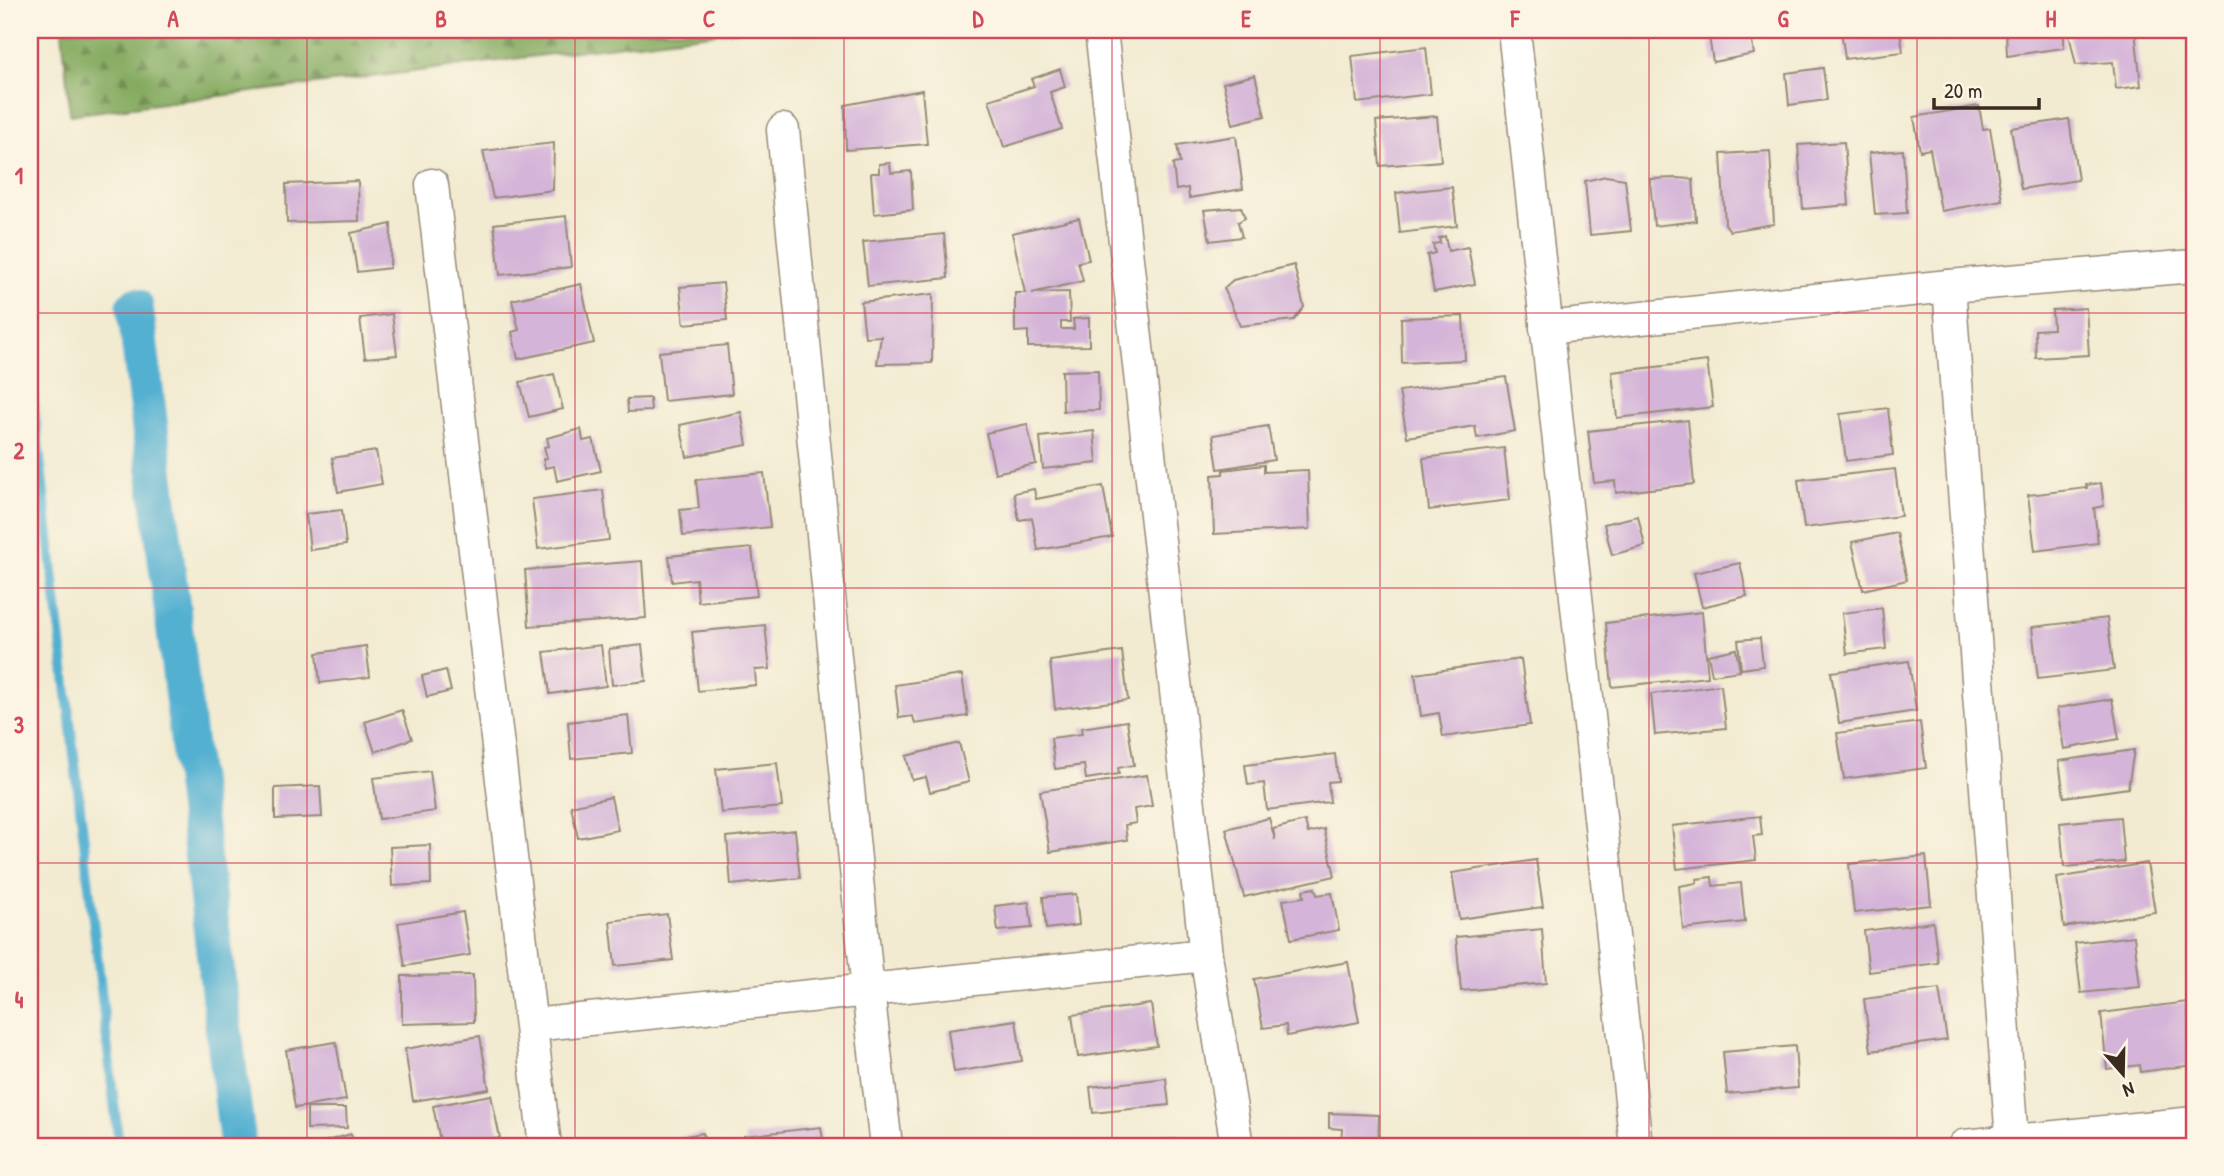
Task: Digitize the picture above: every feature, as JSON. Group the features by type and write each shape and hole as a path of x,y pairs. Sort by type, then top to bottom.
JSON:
{"street":[{"path":"1101,30 1206,956 1237,1146"},
{"path":"1514,30 1636,1146"},
{"path":"783,130 886,1146"},
{"path":"432,185 545,1146"},
{"path":"1546,328 1949,286 2194,266"},
{"path":"1949,286 2012,1141"},
{"path":"532,1025 1206,956"},
{"path":"1964,1146 2194,1123"}],"green space":[{"path":"62,30 742,30 70,115"}],"building":[{"path":"1708,30 1750,30 1754,54 1713,62"},
{"path":"1841,30 1900,30 1903,52 1845,59"},
{"path":"2006,30 2064,30 2064,48 2007,56"},
{"path":"2068,30 2135,30 2141,86 2116,89 2113,62 2076,65"},
{"path":"1426,47 1431,94 1357,103 1352,56"},
{"path":"1823,68 1827,100 1789,105 1786,73"},
{"path":"1060,69 1065,87 1050,92 1062,129 1004,147 989,100 1034,86 1031,79"},
{"path":"1255,75 1265,116 1233,124 1223,83"},
{"path":"922,90 927,144 846,150 845,105"},
{"path":"1979,106 1983,129 1990,128 2002,200 1941,211 1930,149 1920,151 1914,117"},
{"path":"1437,116 1441,161 1380,166 1376,121"},
{"path":"2069,119 2078,180 2021,189 2011,128"},
{"path":"1236,136 1243,189 1189,198 1188,188 1176,190 1173,164 1180,163 1177,145"},
{"path":"1844,142 1849,205 1803,209 1798,145"},
{"path":"554,143 553,190 493,198 483,151"},
{"path":"1903,150 1907,213 1875,215 1869,153"},
{"path":"1770,151 1774,224 1730,231 1725,224 1721,154"},
{"path":"890,163 891,173 911,171 913,210 874,214 871,173 879,173 879,164"},
{"path":"1606,176 1625,179 1631,231 1590,235 1585,181"},
{"path":"1650,179 1693,179 1696,221 1654,226"},
{"path":"358,181 359,221 287,223 286,184"},
{"path":"1452,187 1457,226 1400,233 1396,193"},
{"path":"1241,207 1245,218 1238,222 1242,237 1210,241 1204,210"},
{"path":"566,216 571,267 500,275 494,224"},
{"path":"1079,218 1089,260 1078,262 1083,281 1032,293 1069,292 1070,322 1061,322 1061,329 1074,329 1073,319 1089,318 1089,346 1028,347 1028,331 1015,332 1015,293 1025,293 1012,233"},
{"path":"391,224 390,268 357,272 351,233"},
{"path":"944,234 948,278 868,286 863,242"},
{"path":"1445,236 1448,251 1468,247 1475,284 1434,292 1427,255 1435,253 1433,244 1440,243 1439,238"},
{"path":"1294,265 1304,307 1294,320 1240,326 1224,288 1233,280"},
{"path":"723,283 727,320 684,324 680,287"},
{"path":"581,284 594,343 518,359 512,332 519,330 512,300"},
{"path":"933,294 932,363 877,364 881,336 865,337 861,302"},
{"path":"2086,308 2089,355 2036,358 2035,330 2053,329 2052,310"},
{"path":"392,314 397,355 365,358 360,318"},
{"path":"1463,316 1465,360 1402,363 1401,318"},
{"path":"727,345 732,394 664,401 659,352"},
{"path":"1707,361 1713,407 1617,418 1612,372"},
{"path":"1098,370 1099,410 1063,411 1062,371"},
{"path":"554,374 563,409 529,417 520,382"},
{"path":"1506,377 1515,431 1477,438 1475,426 1407,437 1399,391"},
{"path":"650,398 651,411 628,412 627,399"},
{"path":"1888,408 1893,455 1846,461 1840,414"},
{"path":"741,412 747,445 687,457 680,425"},
{"path":"1688,420 1694,484 1616,493 1615,481 1594,483 1588,431"},
{"path":"1027,424 1036,464 995,473 986,433"},
{"path":"1268,426 1274,460 1218,469 1213,435"},
{"path":"581,429 583,441 593,439 601,471 557,481 554,466 545,468 543,459 547,458 544,447 549,446 547,438"},
{"path":"1094,431 1097,463 1043,469 1040,437"},
{"path":"1504,448 1510,500 1429,510 1423,458"},
{"path":"376,451 382,484 338,492 332,458"},
{"path":"1264,465 1264,472 1308,470 1310,529 1214,534 1212,475 1223,474 1223,470"},
{"path":"1895,469 1901,516 1804,528 1798,480"},
{"path":"764,473 770,527 683,536 680,510 699,508 696,480"},
{"path":"2101,483 2104,506 2094,508 2098,543 2035,551 2028,495 2087,488 2086,485"},
{"path":"1103,486 1112,537 1038,550 1032,518 1019,520 1014,493 1034,489 1036,499"},
{"path":"603,490 609,540 538,549 532,499"},
{"path":"342,510 346,545 310,550 306,514"},
{"path":"1638,516 1645,546 1612,555 1604,524"},
{"path":"1897,533 1907,580 1863,590 1852,542"},
{"path":"752,548 757,596 698,602 696,579 672,582 669,556"},
{"path":"642,561 646,618 529,626 525,570"},
{"path":"1740,563 1747,596 1702,607 1694,573"},
{"path":"1882,608 1886,649 1847,654 1842,613"},
{"path":"1702,612 1708,677 1612,687 1606,623"},
{"path":"2107,618 2114,670 2038,679 2032,627"},
{"path":"765,625 770,669 755,670 756,685 698,691 692,632"},
{"path":"1760,638 1763,666 1741,669 1738,640"},
{"path":"601,645 606,686 550,694 544,652"},
{"path":"642,645 646,681 612,685 609,649"},
{"path":"366,646 370,677 320,683 317,653"},
{"path":"1736,649 1740,671 1712,675 1708,655"},
{"path":"1122,651 1128,700 1055,709 1050,661"},
{"path":"1521,659 1530,725 1443,737 1439,713 1421,716 1415,674"},
{"path":"1909,661 1916,711 1839,723 1831,672"},
{"path":"446,670 451,691 427,697 422,676"},
{"path":"962,675 968,716 915,724 913,716 899,718 895,685"},
{"path":"1721,685 1726,728 1655,735 1651,694"},
{"path":"2112,699 2119,739 2064,749 2057,708"},
{"path":"402,710 412,739 375,752 365,722"},
{"path":"628,715 632,753 571,759 568,722"},
{"path":"1127,721 1134,765 1118,768 1119,774 1086,779 1084,765 1055,769 1051,738 1082,734 1081,728"},
{"path":"1920,722 1926,768 1844,779 1837,733"},
{"path":"959,743 969,782 930,792 926,777 912,780 906,756"},
{"path":"2134,750 2128,788 2064,797 2059,761"},
{"path":"1335,754 1338,781 1328,782 1330,802 1267,810 1264,783 1248,785 1245,765"},
{"path":"777,763 782,807 721,813 716,769"},
{"path":"430,771 435,811 379,819 373,778"},
{"path":"1147,775 1152,806 1134,809 1136,823 1125,825 1127,840 1050,852 1040,791"},
{"path":"320,786 322,817 275,819 275,788"},
{"path":"611,797 618,830 578,838 571,806"},
{"path":"1760,816 1762,835 1753,836 1756,860 1677,869 1672,826"},
{"path":"2120,817 2124,862 2064,867 2060,823"},
{"path":"1269,818 1275,840 1273,829 1305,821 1308,833 1324,829 1335,876 1244,897 1226,829"},
{"path":"795,830 800,878 731,885 727,837"},
{"path":"430,845 431,884 392,886 390,847"},
{"path":"1926,856 1931,905 1854,913 1849,864"},
{"path":"1536,860 1543,907 1459,919 1452,873"},
{"path":"2147,863 2155,912 2064,927 2057,878"},
{"path":"1712,877 1713,886 1741,883 1745,922 1683,929 1679,886"},
{"path":"1315,888 1317,895 1332,893 1339,930 1291,939 1283,900 1304,897 1303,890"},
{"path":"1076,894 1079,925 1046,929 1043,897"},
{"path":"1029,902 1032,928 998,931 995,906"},
{"path":"463,912 470,955 405,966 398,923"},
{"path":"667,914 673,960 615,966 610,921"},
{"path":"1933,922 1938,963 1869,972 1864,931"},
{"path":"1542,929 1546,983 1461,991 1456,937"},
{"path":"2134,936 2140,987 2081,993 2075,943"},
{"path":"1348,962 1359,1022 1287,1036 1286,1025 1263,1028 1254,979"},
{"path":"473,975 474,1022 402,1024 402,976"},
{"path":"1939,989 1947,1040 1871,1051 1864,999"},
{"path":"2187,1002 2194,1065 2141,1072 2140,1065 2107,1069 2101,1013"},
{"path":"1151,1004 1157,1046 1078,1057 1072,1015"},
{"path":"1016,1020 1022,1061 954,1072 948,1030"},
{"path":"480,1036 489,1089 413,1101 405,1049"},
{"path":"336,1042 346,1100 295,1108 286,1050"},
{"path":"1795,1046 1798,1088 1727,1094 1723,1052"},
{"path":"1166,1078 1169,1105 1093,1113 1090,1087"},
{"path":"491,1095 500,1138 462,1146 441,1146 433,1106"},
{"path":"307,1108 346,1108 347,1128 307,1129"},
{"path":"1329,1113 1379,1115 1378,1146 1341,1146 1342,1129 1329,1128"},
{"path":"821,1127 824,1146 746,1146 744,1136"},
{"path":"703,1133 705,1146 635,1146 635,1145"},
{"path":"351,1134 354,1146 310,1146"},
{"path":"1181,1139 1181,1146 1111,1146 1111,1142"}],"waterway":[{"path":"135,306 238,1146"},
{"path":"30,372 119,1146"}]}
